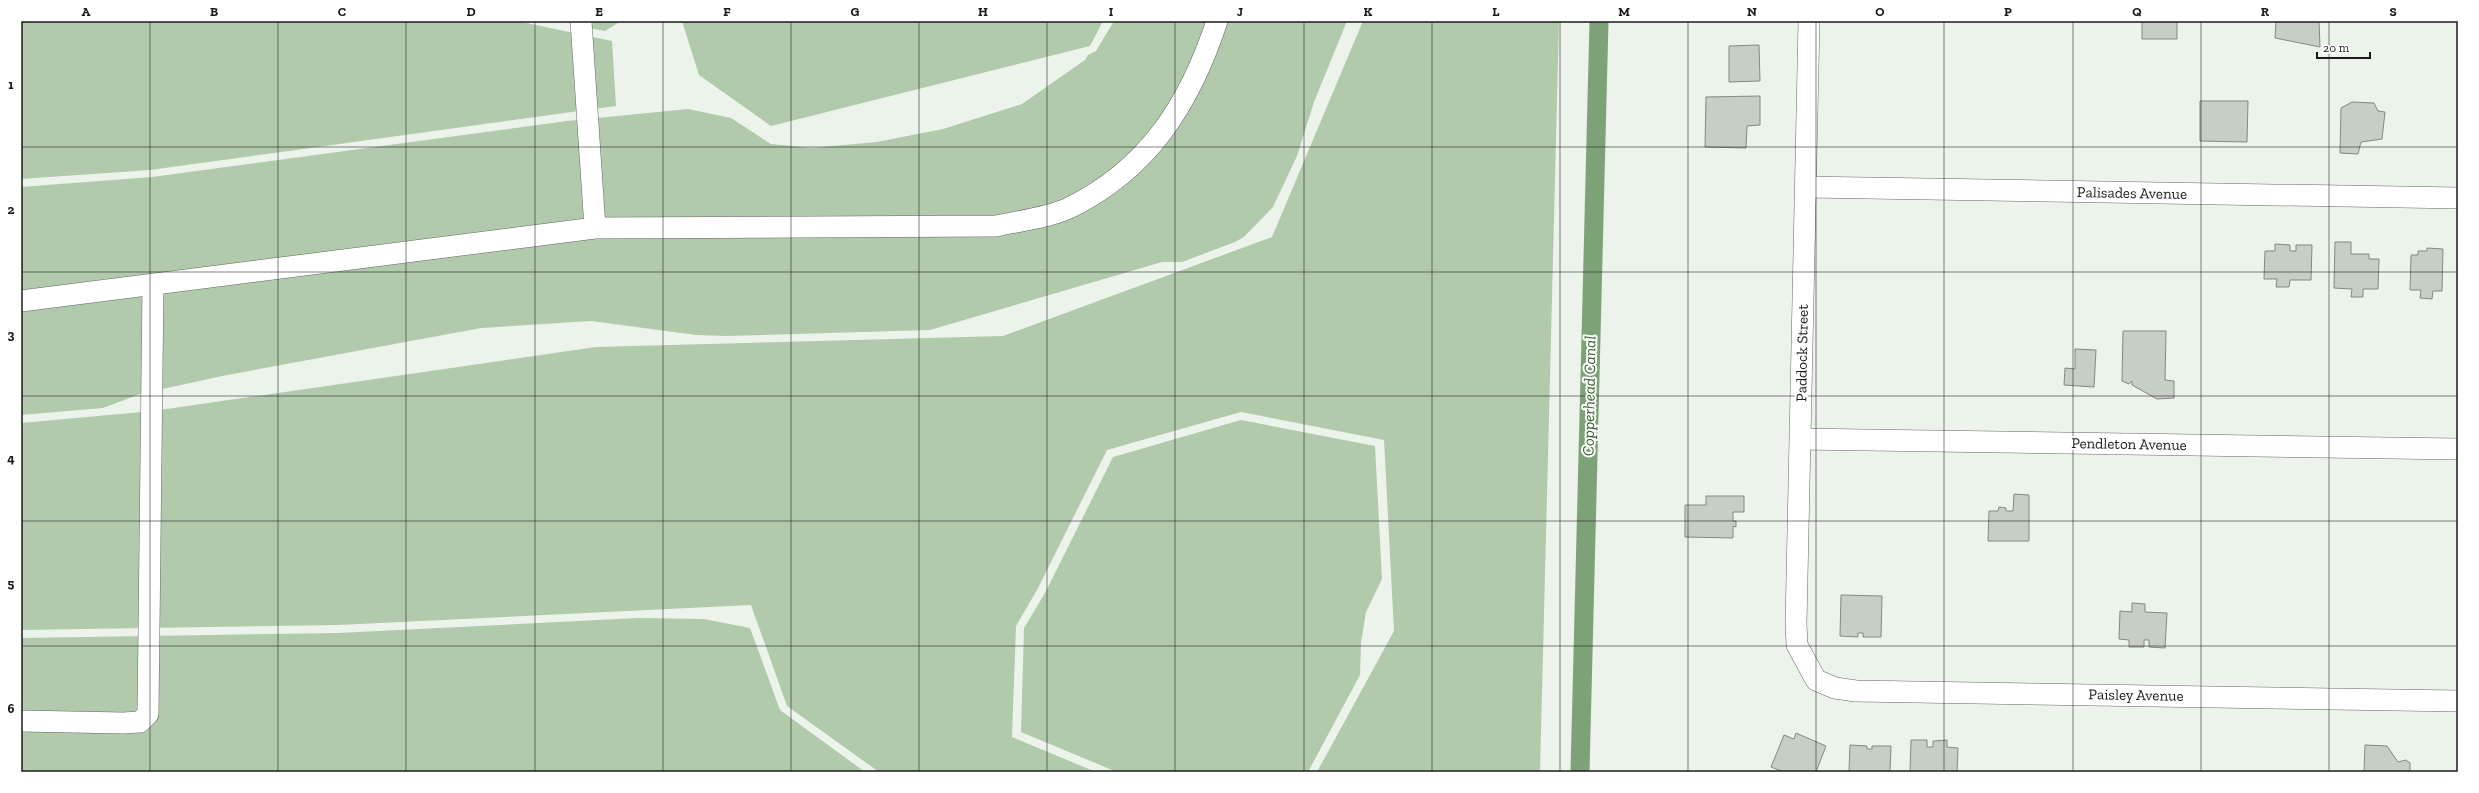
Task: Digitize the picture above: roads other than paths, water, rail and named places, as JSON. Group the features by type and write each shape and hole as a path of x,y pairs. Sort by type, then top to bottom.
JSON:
{"street":[{"path":"582,21 595,228"},
{"path":"21,302 595,228 996,226 1068,208 1102,189 1135,163 1162,135 1185,99 1207,52 1217,21"},
{"name":"Paddock Street","path":"1809,21 1796,645 1816,680"},
{"name":"Palisades Avenue","path":"1806,187 2458,198"},
{"path":"21,721 123,723 140,722 148,714 154,285"},
{"name":"Pendleton Avenue","path":"1800,439 2458,449"},
{"name":"Paisley Avenue","path":"1816,680 1835,688 1856,691 2458,701"}],"waterway":[{"name":"Copperhead Canal","path":"1580,772 1599,21"}]}
